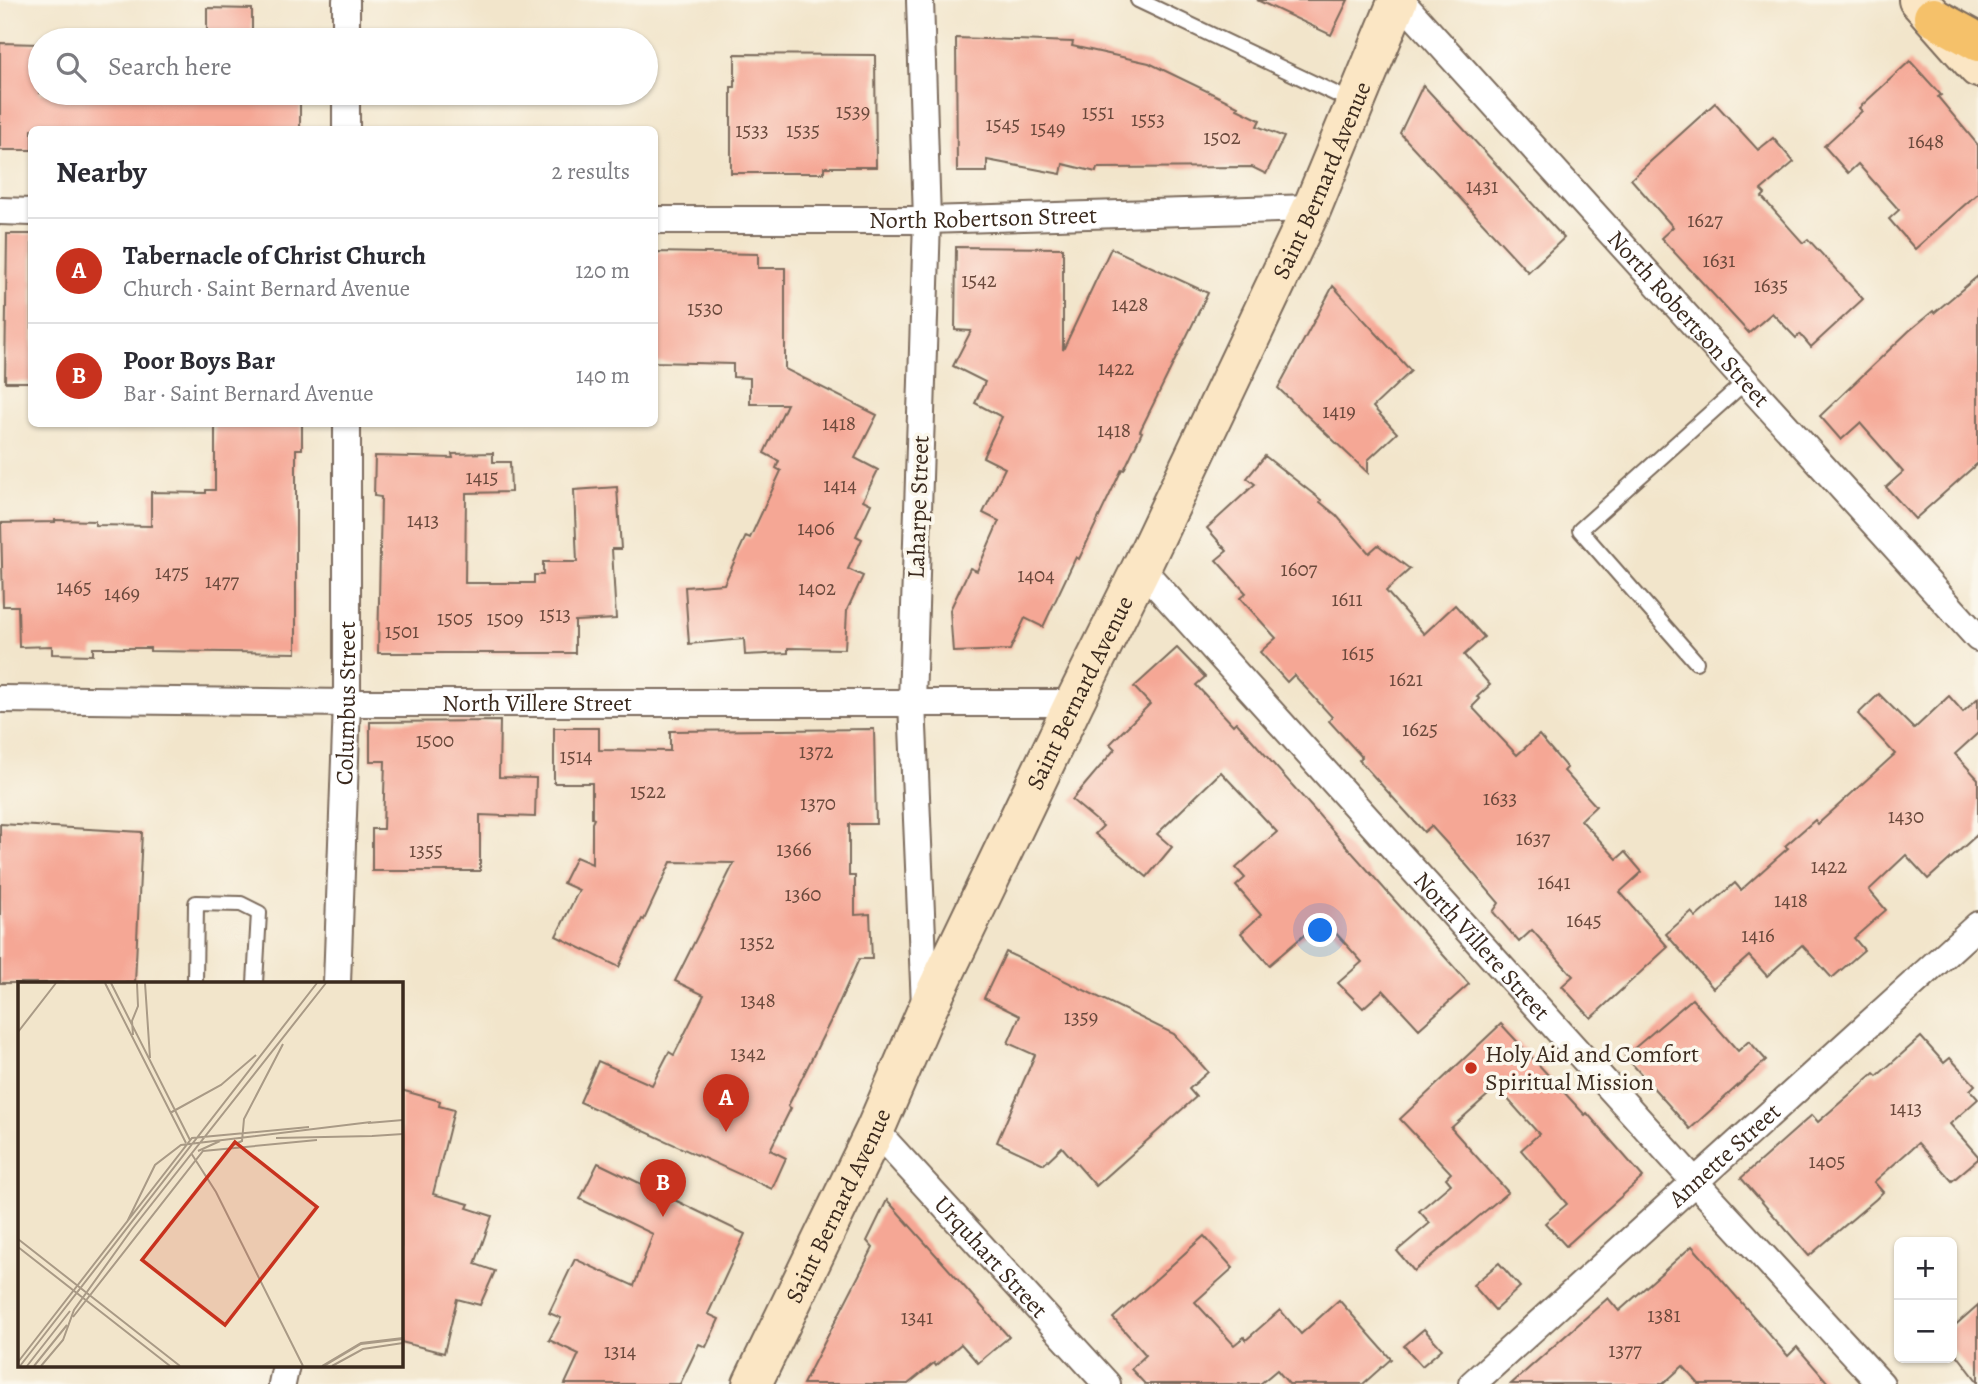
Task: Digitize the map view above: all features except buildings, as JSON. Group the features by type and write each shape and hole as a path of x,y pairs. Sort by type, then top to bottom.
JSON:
{"highway":[{"path":"1926,9 1978,43"}],"street":[{"path":"346,0 346,28"},
{"name":"Laharpe Street","path":"920,0 928,220 912,703 925,1014"},
{"name":"North Robertson Street","path":"1399,0 1978,638"},
{"name":"Saint Bernard Avenue","path":"752,1384 875,1130 925,1014 1312,208 1399,0"},
{"path":"1926,9 1978,68"},
{"path":"346,105 346,126"},
{"name":"North Robertson Street","path":"658,220 928,220 1312,208"},
{"path":"0,211 28,212"},
{"name":"Columbus Street","path":"337,982 347,703 346,427"},
{"name":"North Villere Street","path":"1141,568 1881,1384"},
{"name":"North Villere Street","path":"0,699 347,703 1074,703"},
{"name":"Annette Street","path":"1472,1384 1978,925"},
{"name":"Urquhart Street","path":"875,1130 1107,1384"},
{"path":"282,1384 286,1366"}],"lane":[{"path":"1138,0 1355,103"},
{"path":"1696,662 1580,530 1746,382"},
{"path":"195,982 196,903 241,904 258,913 255,982"}],"place":[{"name":"Holy Aid and Comfort Spiritual Mission","path":"1471,1068"},
{"name":"Tabernacle of Christ Church","path":"726,1132"},
{"name":"Poor Boys Bar","path":"663,1217"}]}
